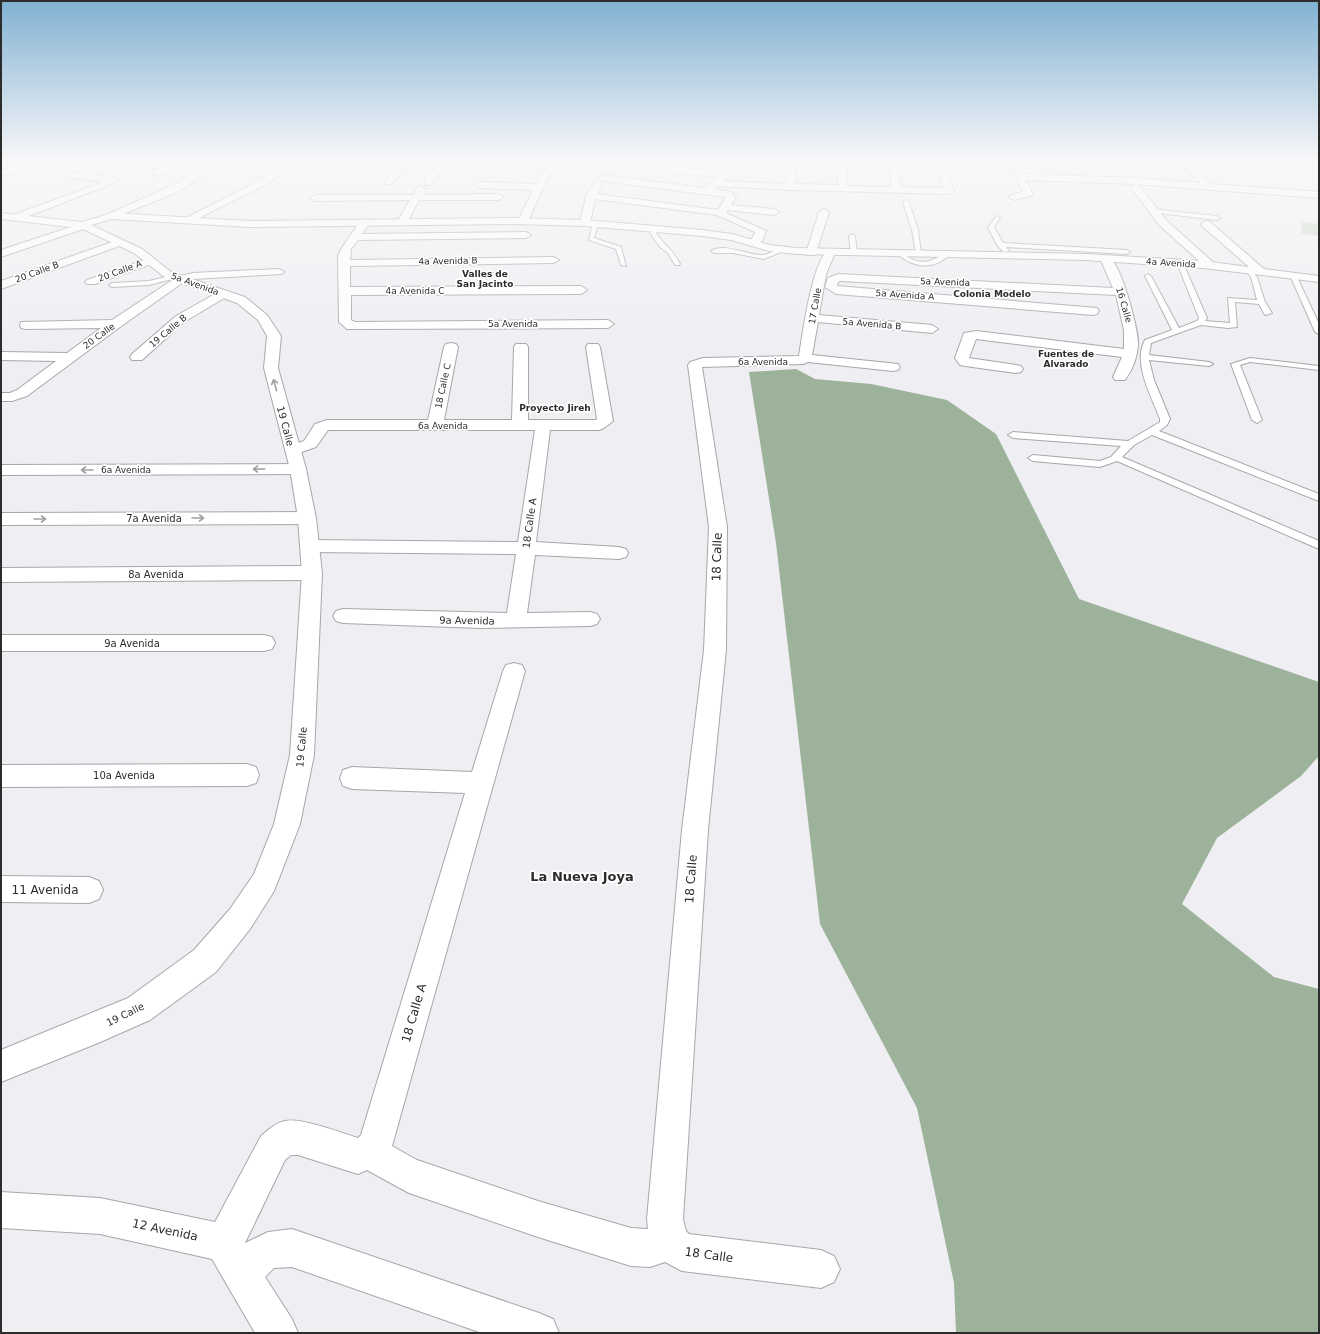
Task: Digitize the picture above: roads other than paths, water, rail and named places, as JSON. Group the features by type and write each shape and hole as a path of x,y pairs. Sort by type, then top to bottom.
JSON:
{"street":[{"name":"5a Avenida","path":"67,223 83,225 138,252 178,278 241,300 255,312"},
{"path":"1,254 65,233 89,223"},
{"name":"4a Avenida","path":"252,223 304,223"},
{"path":"345,291 343,263 346,249 356,237 364,223"},
{"name":"4a Avenida","path":"573,223 702,233 780,250 854,253 1008,254 1106,258 1211,266 1319,279"},
{"path":"741,223 761,231 758,239 752,243"},
{"path":"812,252 821,223"},
{"path":"1165,223 1211,266"},
{"path":"1206,224 1254,271"},
{"path":"356,237 526,235"},
{"name":"20 Calle B","path":"1,285 118,243"},
{"name":"17 Calle","path":"804,359 820,274 830,252"},
{"name":"16 Calle","path":"1106,258 1121,292 1130,325 1130,354 1120,377"},
{"name":"20 Calle A","path":"91,282 150,260"},
{"name":"4a Avenida B","path":"343,263 553,260"},
{"path":"178,278 278,272"},
{"name":"5a Avenida","path":"836,290 831,287 832,280 838,277 1121,292"},
{"name":"20 Calle","path":"1,396 18,396 70,356 178,278"},
{"name":"4a Avenida C","path":"345,291 581,290"},
{"name":"5a Avenida A","path":"836,290 1095,316 1086,290"},
{"name":"5a Avenida","path":"345,291 345,322 352,326 608,324"},
{"name":"19 Calle B","path":"137,357 180,318 222,294"},
{"name":"19 Calle","path":"1,1066 139,1009 205,962 240,919 264,882 287,824 302,755 312,572 307,518 298,469 271,368 274,336 268,324 255,312"},
{"name":"5a Avenida B","path":"812,318 932,329"},
{"path":"26,325 115,324"},
{"path":"1016,369 965,362 962,360 969,336 972,335 1130,354"},
{"name":"18 Calle C","path":"435,426 452,346"},
{"path":"520,425 521,347"},
{"name":"6a Avenida","path":"293,450 310,444 321,427 327,425 598,425 603,423 605,420 593,347"},
{"path":"1,356 70,356"},
{"name":"6a Avenida","path":"698,363 804,359 893,367"},
{"name":"18 Calle","path":"698,363 695,366 718,527 715,650 694,830 665,1219 669,1242 682,1252 820,1269"},
{"name":"18 Calle A","path":"516,620 543,426"},
{"name":"6a Avenida","path":"1,470 298,469"},
{"name":"7a Avenida","path":"1,519 307,518"},
{"path":"309,546 526,548 619,553"},
{"name":"8a Avenida","path":"1,575 312,572"},
{"name":"9a Avenida","path":"343,616 480,621 590,619"},
{"name":"9a Avenida","path":"1,643 264,643"},
{"name":"18 Calle A","path":"369,1152 375,1145 514,671"},
{"name":"10a Avenida","path":"1,776 247,775"},
{"path":"352,778 481,783"},
{"name":"11 Avenida","path":"1,889 89,890"},
{"path":"278,1333 224,1243 273,1148 285,1138 298,1138 358,1156 369,1152 409,1175 538,1219 624,1245 650,1248 669,1242"},
{"name":"12 Avenida","path":"1,1210 100,1216 224,1243"},
{"path":"242,1275 257,1256 272,1249 292,1248 539,1333"}],"lane":[{"path":"913,223 919,253"},
{"path":"993,223 991,227 1000,245 1008,254"},
{"path":"590,224 591,238 619,248 624,265"},
{"path":"655,229 653,233 662,246 672,252 677,264"},
{"path":"852,236 854,253"},
{"path":"1000,245 1127,252"},
{"path":"714,251 736,251 761,258 780,250"},
{"path":"900,253 910,262 918,264 937,263 948,253"},
{"path":"1180,263 1203,318 1200,323"},
{"path":"1254,271 1254,277 1261,302 1268,313"},
{"path":"1293,275 1319,332"},
{"path":"1148,276 1176,330"},
{"path":"112,285 149,283 178,278"},
{"path":"1033,458 1100,464 1108,463 1117,458 1129,444 1152,432 1164,423 1165,419 1145,363 1144,349 1148,342 1176,330 1200,323 1228,326 1234,325 1232,300 1261,302"},
{"path":"1145,357 1209,364"},
{"path":"1257,420 1235,364 1250,360 1319,368"},
{"path":"1152,432 1319,498"},
{"path":"1013,435 1129,444"},
{"path":"1117,458 1319,545"}],"district":[{"name":"Valles de San Jacinto","path":"485,280"},
{"name":"Colonia Modelo","path":"992,294"},
{"name":"Fuentes de Alvarado","path":"1066,360"},
{"name":"Proyecto Jireh","path":"555,408"},
{"name":"La Nueva Joya","path":"582,876"}]}
